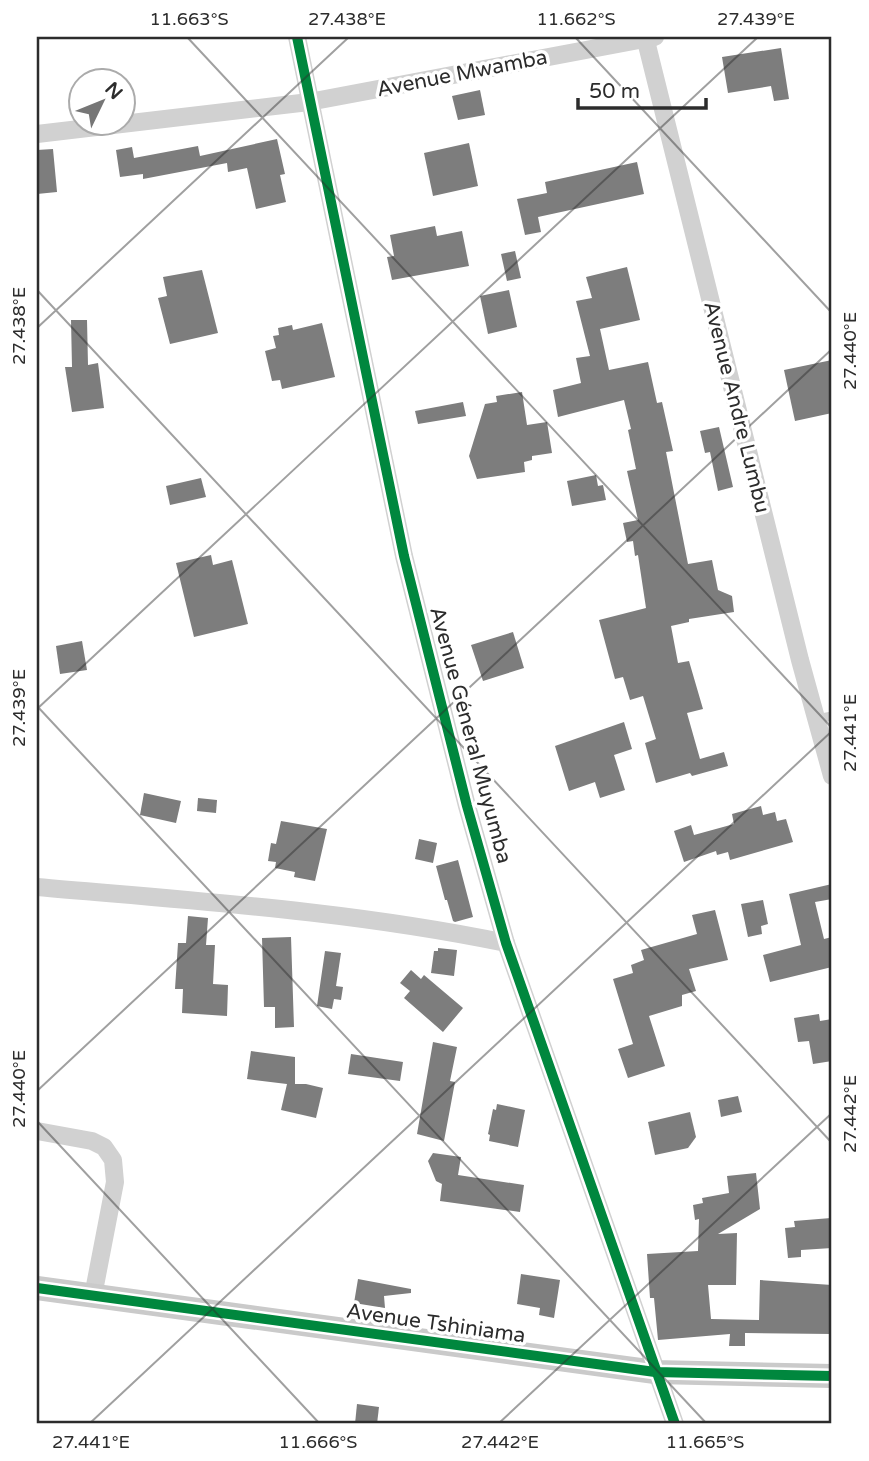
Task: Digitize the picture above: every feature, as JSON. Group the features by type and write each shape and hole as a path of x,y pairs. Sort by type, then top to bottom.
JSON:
{"street":[{"name":"Avenue Géneral Muyumba","path":"297,37 404,556 467,806 506,943 675,1424"},
{"name":"Avenue Mwamba","path":"37,134 310,102 649,37"},
{"name":"Avenue Andre Lumbu","path":"649,37 824,718 832,776"},
{"path":"37,887 302,911 443,930 506,943"},
{"path":"37,1131 92,1141 104,1147 113,1160 115,1182 93,1296"},
{"name":"Avenue Tshiniama","path":"37,1288 655,1372 832,1376"}],"building":[{"path":"781,48 789,99 774,101 771,86 728,93 722,57"},
{"path":"480,90 485,115 458,120 452,96"},
{"path":"277,139 285,174 280,175 286,202 256,209 247,168 228,172 227,163 143,179 143,174 120,177 116,150 132,147 134,158 198,146 200,156"},
{"path":"469,143 478,186 433,196 424,153"},
{"path":"53,149 57,192 37,194 37,150"},
{"path":"637,162 644,194 538,217 541,232 525,235 517,199 547,193 545,182"},
{"path":"435,226 437,236 462,231 469,266 392,280 387,257 394,256 390,235"},
{"path":"515,251 521,278 507,281 501,254"},
{"path":"627,267 640,320 600,329 609,370 648,362 657,403 662,402 673,451 666,452 688,564 712,560 718,590 732,596 734,612 689,619 689,622 671,626 678,663 689,661 703,709 687,713 700,759 724,752 728,766 656,783 645,743 656,739 643,696 630,700 623,677 615,679 599,620 646,608 638,555 635,556 633,541 627,542 623,523 638,520 627,471 636,469 624,400 558,417 553,390 581,383 576,358 590,356 576,301 592,298 586,277"},
{"path":"202,270 218,333 170,344 158,298 167,296 163,277"},
{"path":"509,290 517,327 488,334 480,296"},
{"path":"71,320 87,320 88,365 98,363 104,408 72,412 65,367 72,367"},
{"path":"322,323 335,377 282,389 280,380 272,381 265,351 276,348 273,336 279,335 278,328 292,325 293,330"},
{"path":"832,360 832,413 795,421 784,370"},
{"path":"522,392 527,425 547,422 552,453 532,456 532,460 524,462 525,472 477,479 469,456 485,404 497,402 496,396"},
{"path":"463,402 466,416 418,424 415,411"},
{"path":"719,427 733,487 718,491 710,452 705,453 700,431"},
{"path":"596,475 598,486 603,485 606,500 572,506 567,481"},
{"path":"201,478 206,497 170,505 166,486"},
{"path":"211,555 213,565 232,560 248,624 194,637 176,563"},
{"path":"513,632 524,668 483,681 471,645"},
{"path":"82,641 87,670 60,674 56,646"},
{"path":"624,722 632,749 614,755 625,790 600,798 595,782 569,791 555,746"},
{"path":"144,793 181,801 176,823 140,815"},
{"path":"198,798 217,800 216,813 197,811"},
{"path":"761,806 763,815 775,812 777,821 786,819 793,842 730,860 728,852 717,855 716,851 684,862 674,831 691,825 694,835 734,824 732,814"},
{"path":"281,821 327,829 315,881 294,877 295,872 275,868 276,862 268,861 271,843 276,844"},
{"path":"419,839 437,843 433,863 415,859"},
{"path":"458,860 473,917 455,922 445,900 436,866"},
{"path":"832,884 832,899 815,902 824,939 832,937 832,967 770,982 763,955 801,945 789,894"},
{"path":"763,900 768,924 761,926 762,934 748,937 741,904"},
{"path":"715,910 728,960 689,969 696,991 682,995 682,1006 649,1016 665,1066 628,1078 618,1049 633,1044 613,979 633,973 631,965 644,960 641,950 697,934 692,915"},
{"path":"188,916 208,918 206,945 215,945 213,984 228,985 227,1016 182,1013 183,989 175,989 178,943 186,943"},
{"path":"291,937 294,1027 275,1028 275,1007 264,1007 262,938"},
{"path":"438,948 457,950 454,976 431,973 434,951 438,951"},
{"path":"325,951 341,953 336,986 343,987 341,1000 334,999 332,1009 317,1006"},
{"path":"411,970 421,979 424,975 463,1008 443,1032 404,998 410,991 400,983"},
{"path":"819,1014 820,1021 832,1019 832,1061 813,1064 809,1041 798,1042 794,1018"},
{"path":"433,1042 457,1047 450,1081 455,1082 444,1141 417,1134"},
{"path":"251,1051 295,1057 295,1085 247,1079"},
{"path":"351,1054 403,1062 400,1081 348,1074"},
{"path":"287,1084 323,1088 316,1118 281,1110"},
{"path":"738,1096 742,1112 721,1117 718,1100"},
{"path":"497,1104 525,1110 518,1147 489,1141 493,1109 496,1110"},
{"path":"690,1112 696,1137 688,1148 655,1155 648,1122"},
{"path":"433,1153 461,1157 458,1175 524,1185 520,1212 440,1201 442,1184 436,1181 428,1161"},
{"path":"756,1173 760,1209 718,1234 737,1233 736,1285 708,1285 711,1319 759,1320 760,1280 832,1285 832,1334 745,1333 745,1346 729,1346 730,1334 658,1340 654,1298 650,1298 647,1254 698,1251 699,1219 695,1220 693,1205 703,1203 702,1198 729,1193 727,1176"},
{"path":"831,1218 832,1248 801,1250 801,1257 788,1258 785,1228 795,1227 794,1221"},
{"path":"521,1274 560,1280 554,1318 539,1315 540,1308 517,1304"},
{"path":"358,1279 411,1289 411,1293 384,1296 385,1308 354,1303"},
{"path":"357,1404 379,1407 377,1424 355,1424"}],"cycle path":[{"path":"297,37 404,556 467,806 506,943 675,1424"},
{"path":"37,1288 655,1372 832,1376"}]}
